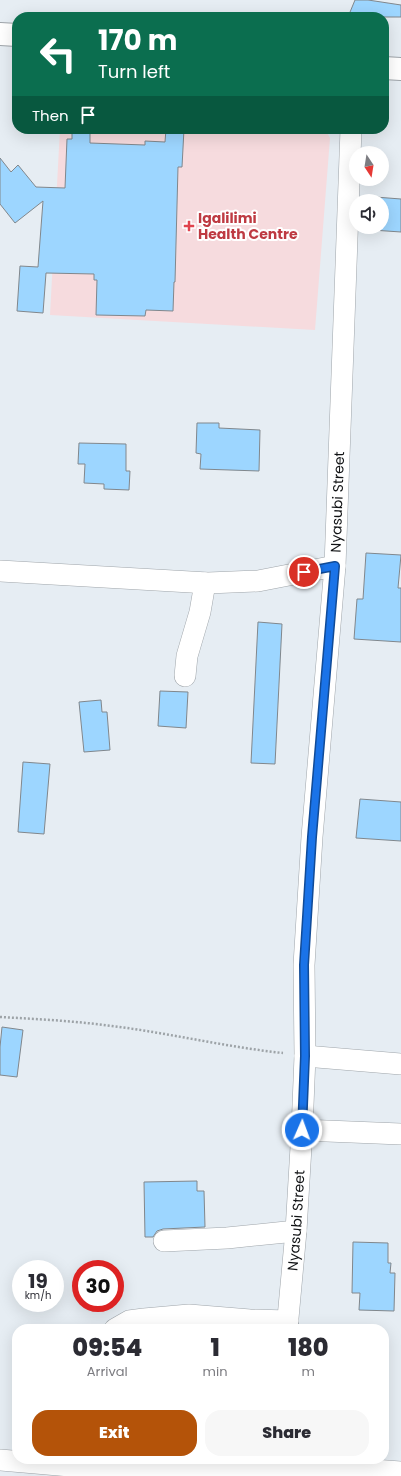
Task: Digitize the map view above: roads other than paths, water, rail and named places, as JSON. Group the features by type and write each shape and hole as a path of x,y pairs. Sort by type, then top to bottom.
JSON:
{"street":[{"path":"0,34 12,35"},
{"path":"389,68 401,69"},
{"name":"Nyasubi Street","path":"288,1324 296,1231 302,1130 305,1056 304,965 312,837 335,566 352,134"},
{"path":"0,571 205,583 258,581 335,566"},
{"path":"185,676 187,656 200,612 205,583"},
{"path":"305,1056 401,1064"},
{"path":"302,1130 401,1134"},
{"path":"164,1241 227,1238 296,1231"},
{"path":"123,1324 128,1321 189,1315 280,1324"},
{"path":"0,1460 12,1461"},
{"path":"47,1464 105,1469 183,1471 249,1467 320,1466 401,1472"}],"place":[{"name":"Igalilimi Health Centre","path":"189,226"}]}
